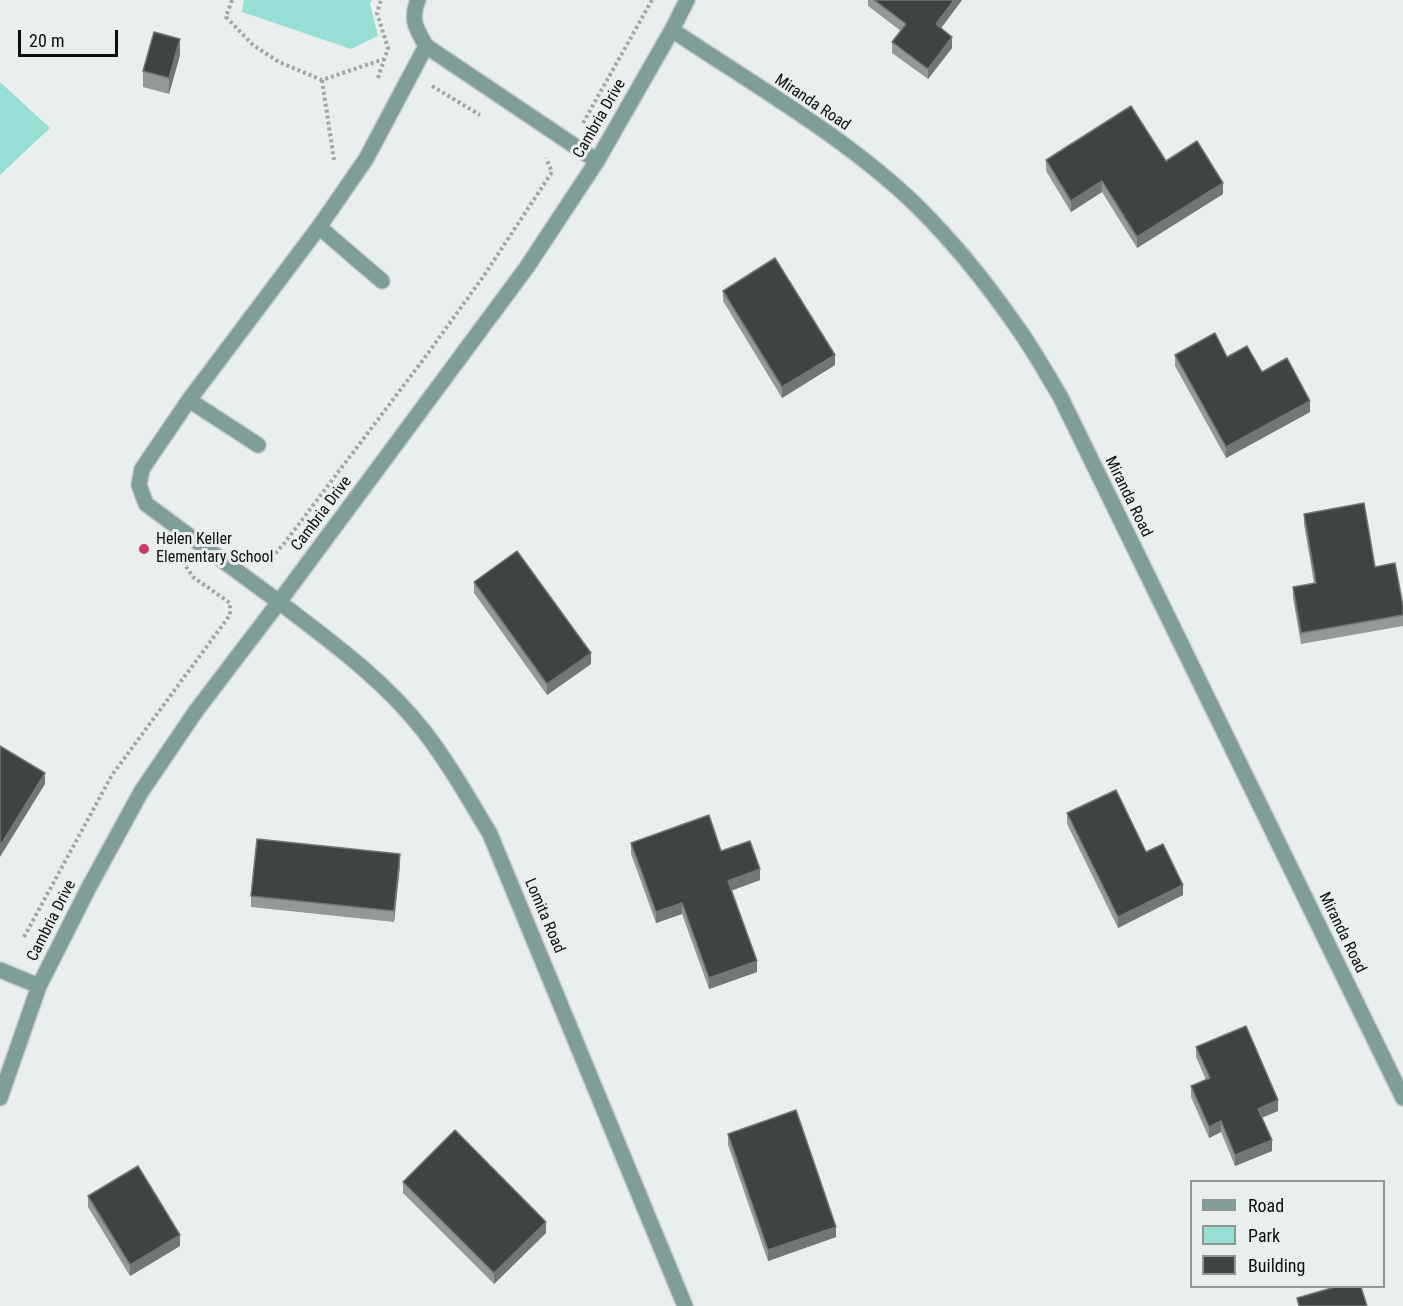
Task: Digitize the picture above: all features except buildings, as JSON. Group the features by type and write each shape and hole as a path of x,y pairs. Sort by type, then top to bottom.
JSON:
{"street":[{"path":"418,0 413,13 416,30 426,46 597,162"},
{"name":"Cambria Drive","path":"0,1098 39,986 141,792 196,711 527,267 597,162 687,0"},
{"name":"Miranda Road","path":"672,30 836,139 878,171 919,209 976,273 1018,328 1060,396 1403,1098"},
{"name":"Lomita Road","path":"426,46 366,159 319,227 189,400 142,469 139,485 146,504 279,602 383,686 422,729 457,778 490,834 685,1306"},
{"path":"319,227 382,281"},
{"path":"189,400 258,445"},
{"path":"0,970 39,986"}],"path":[{"path":"375,84 388,48 377,13 381,0"},
{"path":"552,172 571,144 652,0"},
{"path":"322,80 334,161 340,152"},
{"path":"24,937 112,775 230,615 230,603 193,578 184,563"}],"green space":[{"path":"244,0 372,0 370,4 378,36 351,49 242,12"},
{"path":"0,82 50,128 0,175"}],"place":[{"name":"Helen Keller Elementary School","path":"144,549"}]}
